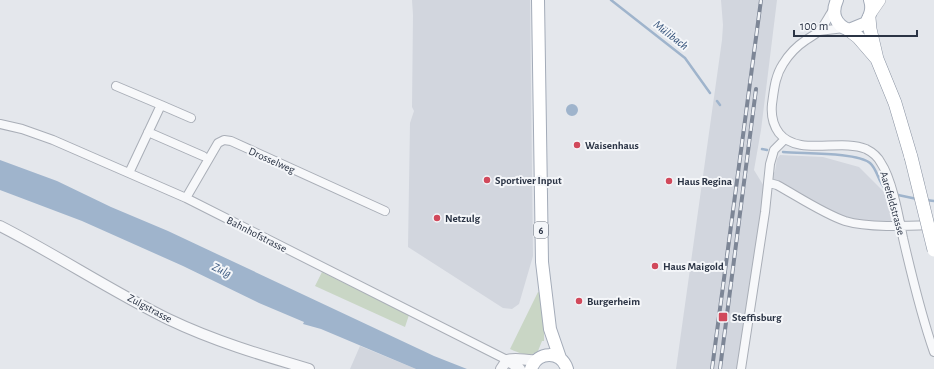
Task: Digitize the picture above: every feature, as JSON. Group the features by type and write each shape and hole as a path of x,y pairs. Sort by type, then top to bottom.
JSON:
{"highway":[{"path":"870,15 870,29 877,59 895,103 912,157 934,250"},
{"path":"846,29 858,37 877,59"}],"main road":[{"name":"6","path":"538,0 542,256 550,329 566,366"},
{"path":"870,0 870,15"},
{"path":"835,4 835,18 840,25 846,29 866,23 880,0"},
{"name":"6","path":"537,362 546,348 550,329"},
{"path":"537,362 550,355 566,366"}],"street":[{"path":"741,369 772,157 774,150 784,138 776,129 773,118 773,96 778,75 788,56 796,48 819,31 835,4"},
{"path":"819,31 846,29"},
{"path":"116,86 191,118"},
{"path":"130,173 161,105"},
{"name":"Bahnhofstrasse","path":"0,124 36,133 186,198 507,360"},
{"path":"148,132 203,156"},
{"name":"Aarefeldstrasse","path":"784,138 802,145 855,146 866,149 875,155 882,163 891,187 918,298 934,352"},
{"name":"Drosselweg","path":"186,198 218,143 224,140 231,141 385,211"},
{"path":"768,183 777,185 846,221 874,225 934,224"},
{"name":"Zulgstrasse","path":"0,226 142,305 191,329 238,348 309,369"},
{"path":"501,369 507,360 514,358 537,362"},
{"path":"507,360 520,369"}],"shaded area":[{"path":"412,0 530,0 533,256 519,304 512,309 503,308 408,247 410,123 414,111 412,107"},
{"path":"721,0 777,0 761,130 754,170 767,191 744,369 676,369 722,40 723,25"},
{"path":"780,155 823,157 859,167 889,197 891,221 863,222 844,218 771,178 775,171 777,159"},
{"path":"360,346 416,369 350,369"}],"green space":[{"path":"322,272 409,315 405,327 315,286"},
{"path":"538,292 540,293 544,325 544,341 542,341 538,351 532,354 521,353 510,349"}],"water":[{"path":"572,104 576,106 578,110 576,114 572,116 568,114 566,110 568,106"},
{"name":"Zulg","path":"0,160 57,181 111,207 168,231 434,356 467,369 416,369 321,329 303,324 304,322 259,303 183,266 82,221 0,190"}],"waterway":[{"name":"Mülibach","path":"611,0 685,58 710,93"},
{"name":"Mülibach","path":"717,101 720,105"},
{"name":"Mülibach","path":"762,149 767,150"},
{"name":"Mülibach","path":"783,152 842,155 863,159 873,166 881,183 886,189"},
{"name":"Mülibach","path":"898,195 917,199"},
{"name":"Mülibach","path":"926,200 934,201"}],"railway":[{"path":"712,369 761,0"},
{"path":"720,369 756,89"}],"place":[{"name":"Waisenhaus","path":"577,145"},
{"name":"Sportiver Input","path":"487,180"},
{"name":"Haus Regina","path":"669,181"},
{"name":"Netzulg","path":"437,218"},
{"name":"Haus Maigold","path":"655,266"},
{"name":"Burgerheim","path":"579,301"},
{"name":"Steffisburg","path":"723,317"}]}
